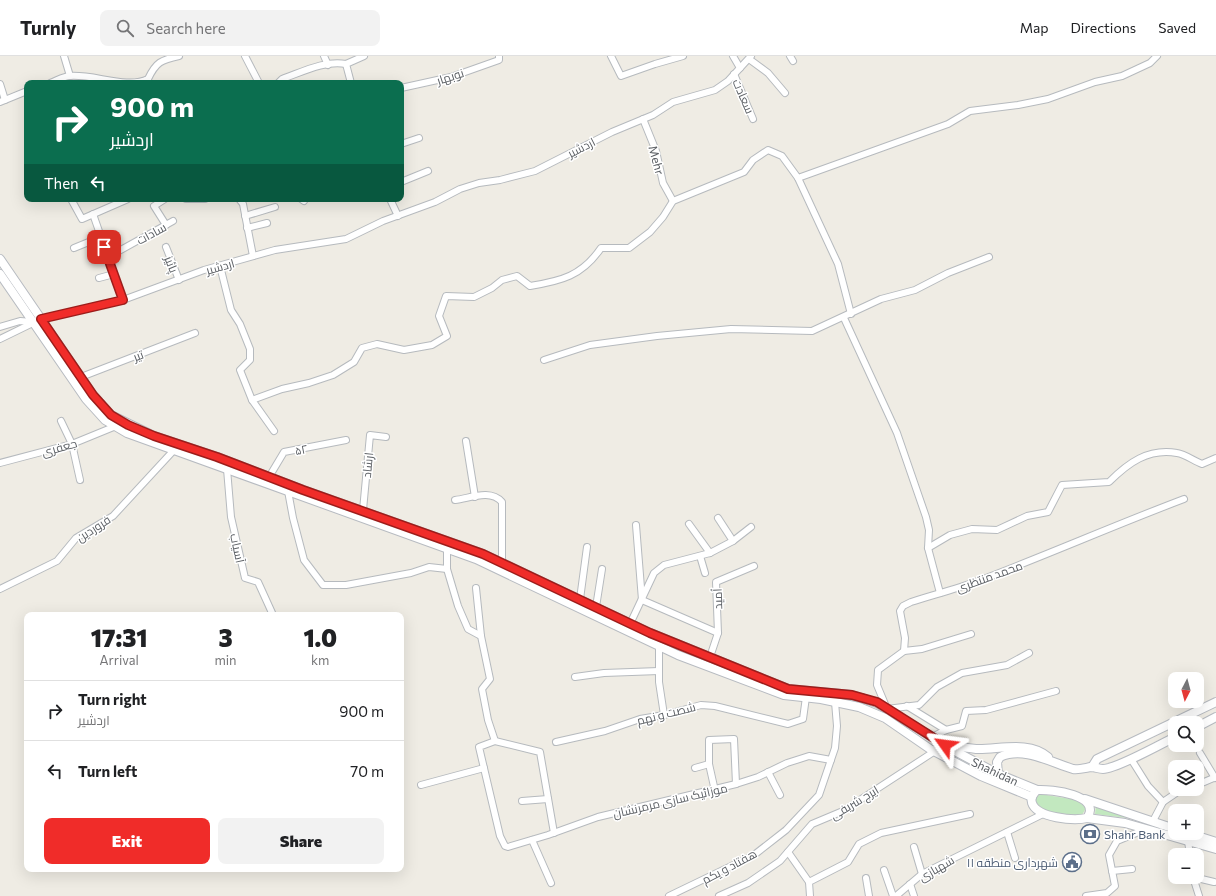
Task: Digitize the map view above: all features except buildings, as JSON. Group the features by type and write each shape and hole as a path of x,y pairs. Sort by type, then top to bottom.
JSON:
{"main road":[{"name":"Shahidan","path":"0,259 86,399 105,420 126,433 476,559 659,646 784,695 859,707 885,718 935,751 981,776 1035,793"},
{"name":"Shahidan","path":"0,274 81,377 93,395 111,415 128,425 154,436 429,533 502,562 630,624 788,689 852,695 877,702 945,745 1035,793"},
{"path":"1092,767 1097,759 1216,702"},
{"path":"1204,723 1216,717"},
{"path":"998,774 998,762 1000,757 1008,753 1018,753 1053,761 1074,769 1092,767 1103,769 1131,759 1168,740"},
{"path":"945,745 976,749 1025,748 1045,754 1053,761"},
{"path":"1168,826 1082,798 1044,790 1035,793 1034,808 1043,814 1125,823 1168,833"},
{"path":"1082,798 1091,808 1087,818"},
{"path":"1195,840 1216,849"},
{"path":"1204,840 1216,842"}],"street":[{"path":"64,56 70,76"},
{"path":"146,80 161,60 179,56"},
{"path":"245,56 257,80"},
{"path":"324,56 328,64"},
{"path":"612,56 621,76 683,56"},
{"path":"733,56 740,68"},
{"path":"798,178 948,124 970,111 1018,105 1048,99 1095,82 1122,76 1150,63 1157,56"},
{"path":"284,80 328,64 336,62 346,64 361,57"},
{"path":"750,57 768,73 785,93"},
{"name":"اردشیر","path":"37,321 123,300 220,266 275,250 346,239 383,221 435,202 446,195 466,187 534,171 612,132 643,119 673,102 715,90 734,74 750,57"},
{"name":"نوبهار","path":"404,87 450,78 499,58"},
{"path":"346,64 350,80"},
{"name":"سعادت","path":"734,74 753,119"},
{"path":"59,80 70,76 105,80"},
{"path":"0,84 3,101 24,92"},
{"name":"Mehr","path":"643,119 656,151 663,183 673,201"},
{"path":"404,143 419,138"},
{"path":"252,400 282,389 309,383 334,375 354,362 362,348 377,344 404,350 432,345 447,336 440,316 446,296 474,297 492,288 502,280 517,276 530,286 554,282 576,274 592,262 601,248 629,248 650,232 663,217 673,201 744,172 753,160 768,150 782,156 798,178 838,264 852,314"},
{"path":"404,181 428,172"},
{"path":"73,202 82,219 121,202"},
{"path":"160,202 154,206 166,225"},
{"path":"241,202 253,256"},
{"path":"391,202 398,216"},
{"path":"245,216 275,207"},
{"path":"93,214 123,300"},
{"name":"سادات","path":"108,257 173,221"},
{"path":"247,228 267,223"},
{"path":"74,248 101,237"},
{"name":"پائیز","path":"166,247 178,280"},
{"path":"544,360 590,345 665,336 731,329 812,331 844,318 881,299 915,290 948,273 989,258"},
{"path":"220,266 231,310 240,324 250,349 250,360 240,370 252,400 274,431"},
{"path":"99,278 114,274"},
{"path":"844,318 897,433 926,516 929,530 928,548 940,593"},
{"path":"0,327 20,321 37,321"},
{"path":"0,339 37,321"},
{"name":"تیر","path":"81,377 195,333"},
{"path":"61,421 72,444 80,480"},
{"name":"جعفری","path":"0,463 72,444 116,426"},
{"name":"ارشاد","path":"363,510 370,435 386,437"},
{"name":"۵۲","path":"269,477 284,452 346,440"},
{"path":"466,441 475,497"},
{"name":"فروردین","path":"0,589 57,561 76,538 113,516 174,450"},
{"path":"928,548 958,533 972,529 997,530 1027,516 1048,512 1062,485 1109,482 1128,464 1152,453 1177,453 1202,464 1216,458"},
{"name":"آسیاب","path":"226,469 231,517 245,578 258,582 272,612"},
{"path":"288,491 292,518 304,560 323,585 346,585 410,573 429,567 447,569"},
{"path":"455,500 486,494 497,496 502,502 502,562"},
{"name":"محمد منتظری","path":"904,651 905,638 900,611 903,606 976,582 1044,556 1130,519 1184,499"},
{"path":"718,518 733,541"},
{"path":"689,524 710,553"},
{"path":"636,525 642,600"},
{"path":"630,624 654,573 664,565 710,553 733,541 751,526"},
{"path":"580,599 587,547"},
{"path":"448,548 447,569 458,606 468,629 481,636"},
{"path":"700,556 705,573"},
{"name":"اُمید","path":"710,657 718,633 716,582 754,566"},
{"path":"596,607 602,569"},
{"path":"476,588 481,636 490,679 482,689 488,720 495,741"},
{"path":"642,600 718,633"},
{"path":"972,634 922,649 904,651 878,670 877,685 887,709 919,704 937,687 962,673 1007,664 1029,653"},
{"path":"659,646 659,682 664,715"},
{"path":"575,677 604,673 659,671"},
{"path":"932,737 946,730 962,726 966,711 986,710 1056,691"},
{"name":"شصت و نهم","path":"556,742 605,731 640,719 664,715 701,705 715,706 788,724 802,719 806,698"},
{"name":"هفتاد و یکم","path":"669,896 754,855 786,830 819,795 835,748 837,726 835,702"},
{"path":"907,706 946,730"},
{"path":"715,791 709,764 709,740 734,739 736,784"},
{"path":"421,785 484,768 479,747 495,741 540,752 554,833"},
{"name":"ایرج شریفی","path":"719,896 748,883 780,861 812,824 842,811 935,751"},
{"path":"1200,753 1215,778 1204,782"},
{"name":"موزائیک سازی مرمرنشان","path":"484,768 500,836 505,846 508,847 554,833 598,817 715,791 809,756 831,760"},
{"path":"1131,759 1148,786 1163,802"},
{"path":"695,768 709,764"},
{"path":"768,772 780,795"},
{"path":"1153,821 1163,802 1172,796"},
{"path":"522,801 548,799"},
{"path":"810,882 848,862 859,844 882,832 970,814"},
{"name":"شهبازی","path":"896,896 922,874 1043,814"},
{"path":"1086,896 1107,892 1115,886 1109,855 1117,841 1146,829"},
{"path":"1007,832 1015,858"},
{"path":"532,840 551,883"},
{"path":"914,847 922,874"},
{"path":"788,852 810,882 810,896"},
{"path":"1112,871 1132,869"},
{"path":"884,870 893,896"},
{"path":"866,878 869,896"},
{"path":"1204,880 1214,882"},
{"path":"910,884 914,896"},
{"path":"1195,884 1199,896"}],"green space":[{"path":"1040,794 1077,800 1086,808 1082,815 1052,812 1042,808 1038,804 1035,799"},
{"path":"1096,805 1127,818 1095,814"}],"place":[{"name":"Shahr Bank","path":"1090,834"},
{"name":"شهرداری منطقه ۱۱","path":"1072,862"}],"route":[{"path":"104,247 123,300 41,319 93,395 111,415 128,425 154,436 217,457 303,490 429,533 483,554 541,580 650,633 788,689 852,695 877,702 945,745"}]}
